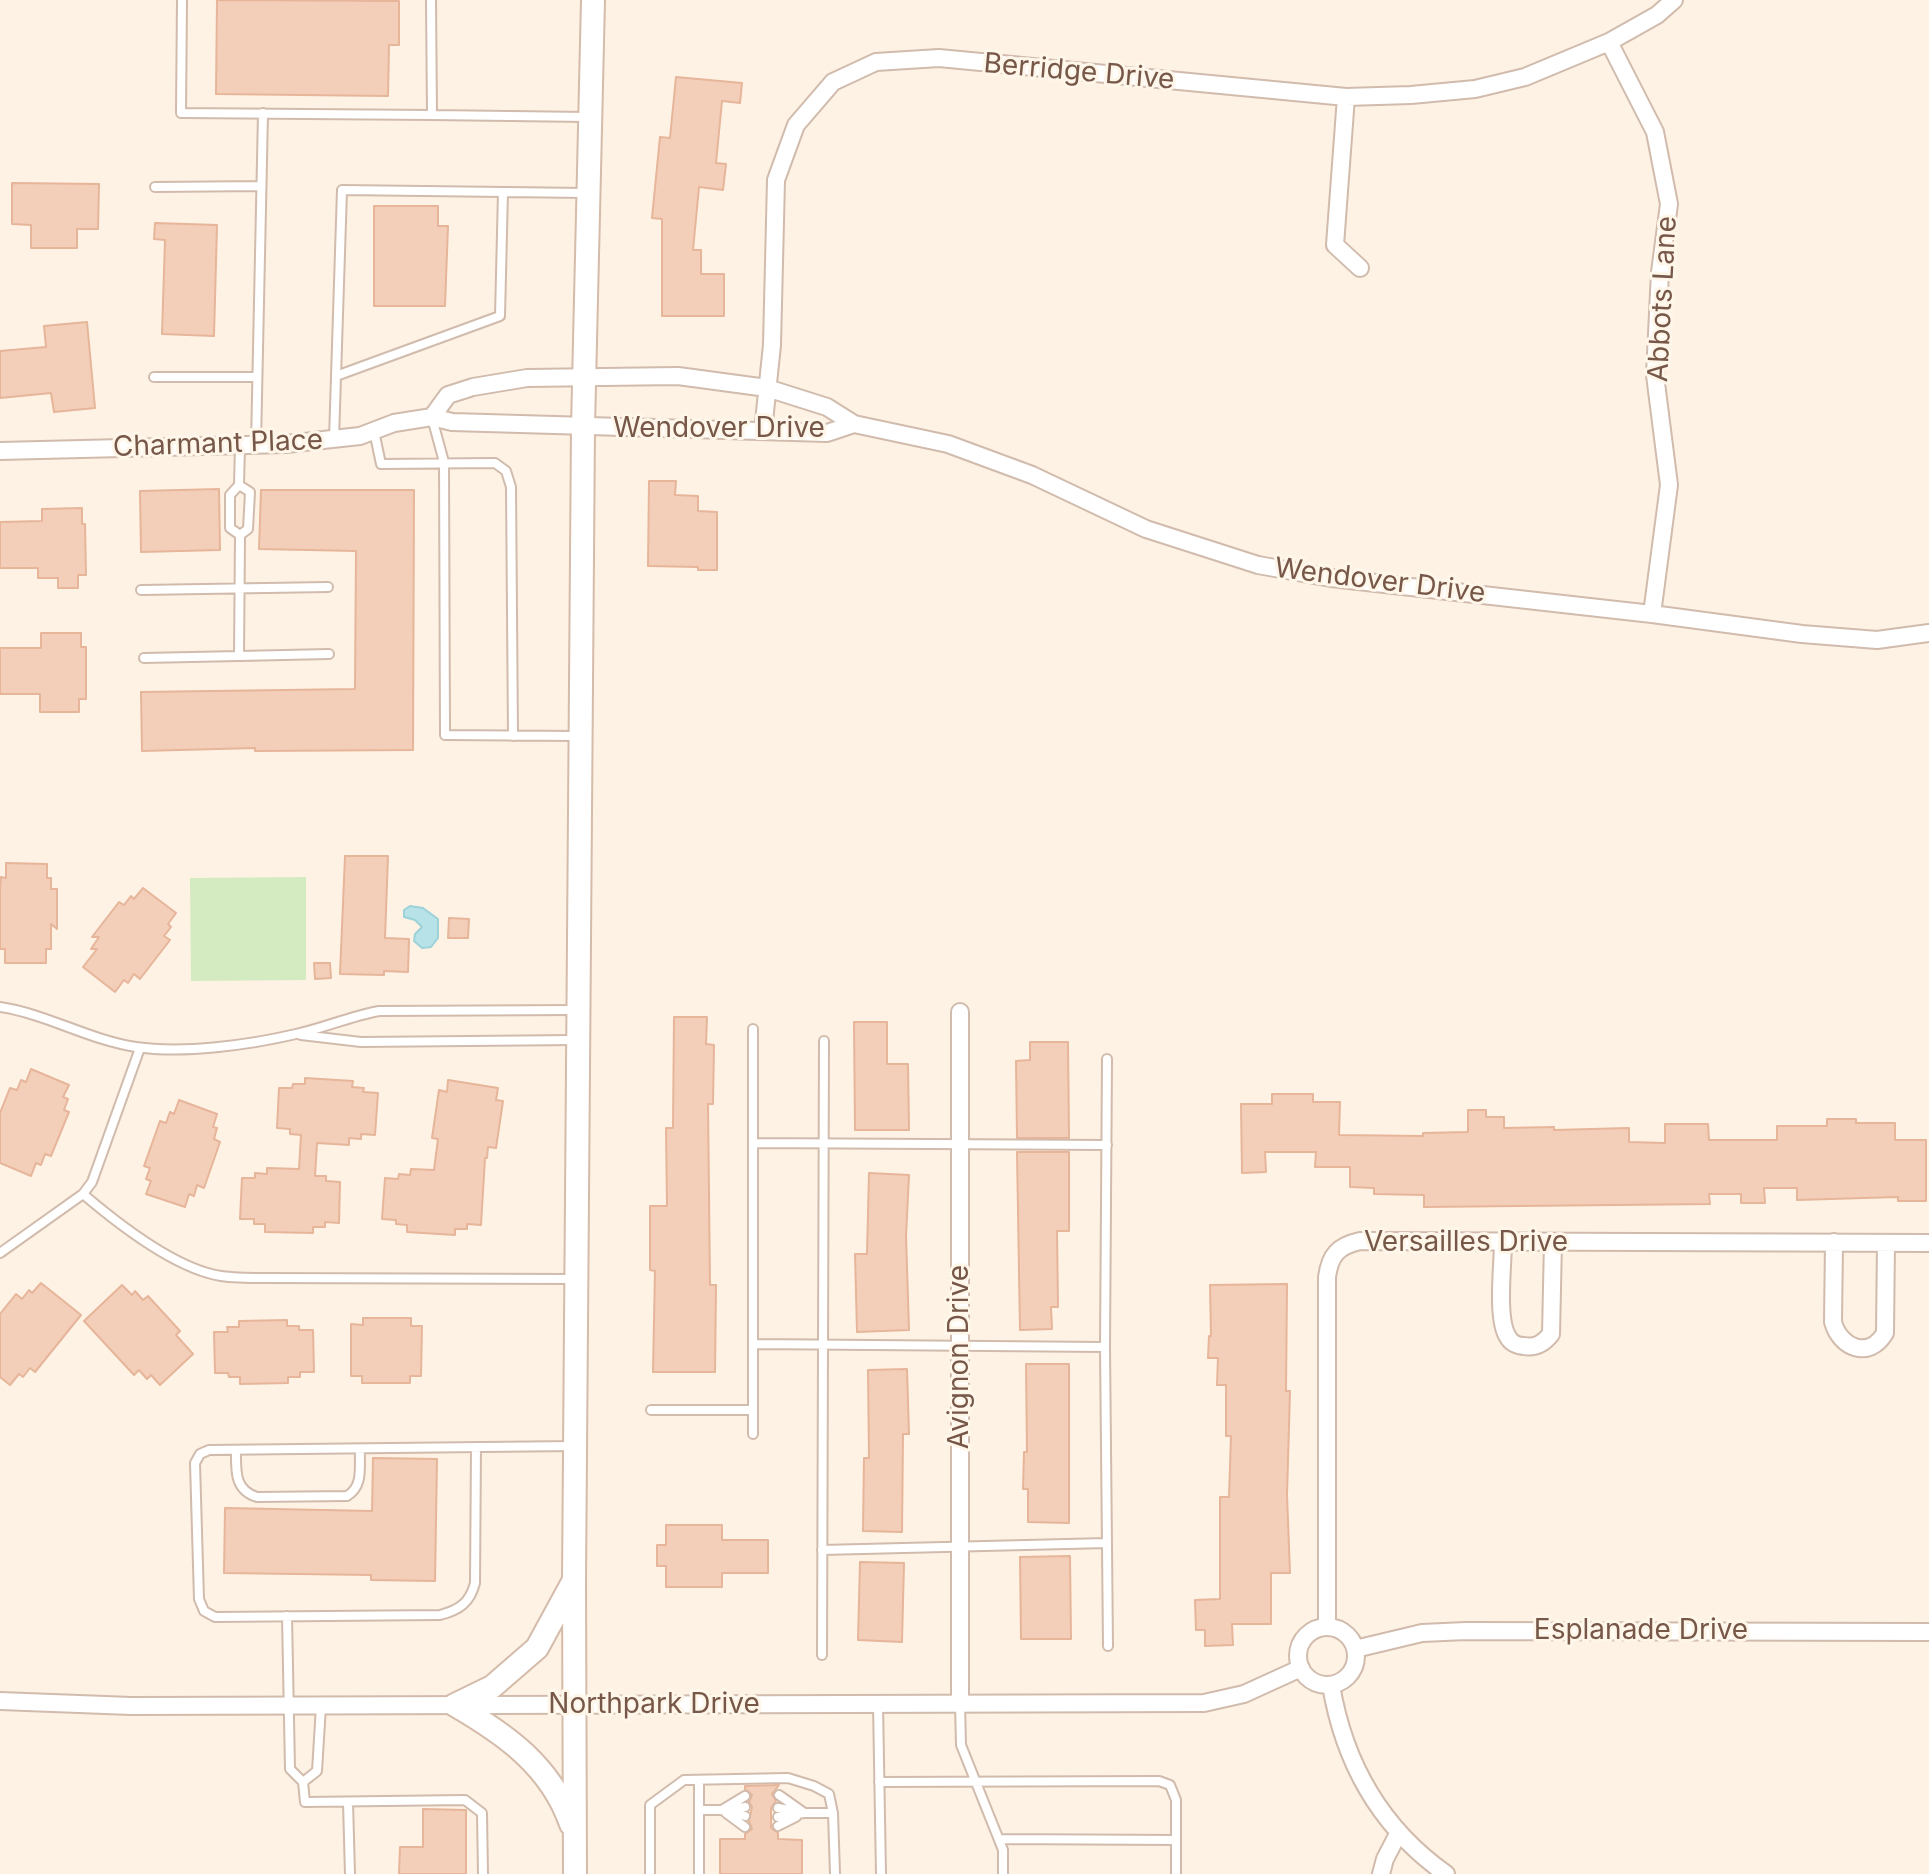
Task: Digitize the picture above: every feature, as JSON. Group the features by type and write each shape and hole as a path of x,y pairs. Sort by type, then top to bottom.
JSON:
{"main road":[{"path":"575,1874 574,1581 583,427 593,0"},
{"path":"455,1705 492,1687 537,1648 574,1581"},
{"path":"455,1705 520,1747 558,1794 574,1834"}],"street":[{"name":"Berridge Drive","path":"763,431 772,345 776,180 796,125 833,82 876,62 939,58 1346,97 1475,89 1525,77 1609,42 1657,15 1674,0"},
{"name":"Abbots Lane","path":"1609,42 1655,132 1669,204 1660,272 1655,375 1669,485 1652,614"},
{"path":"1346,97 1335,245 1360,268"},
{"path":"432,417 448,395 473,387 527,378 584,376"},
{"name":"Wendover Drive","path":"584,376 678,376 767,388 827,407 854,424 948,444 1032,475 1146,529 1258,565 1331,578 1802,634 1877,640 1929,633"},
{"name":"Charmant Place","path":"0,451 248,445 334,439 360,436 394,423 432,417 452,422 583,427"},
{"name":"Wendover Drive","path":"583,427 827,433 854,424"},
{"name":"Avignon Drive","path":"960,1012 960,1702"},
{"name":"Versailles Drive","path":"1327,1627 1327,1277 1330,1260 1346,1244 1360,1241 1929,1243"},
{"path":"1503,1242 1503,1322 1507,1337 1515,1344 1526,1347 1538,1346 1551,1334 1553,1242"},
{"path":"1834,1242 1833,1322 1837,1335 1844,1343 1865,1348 1880,1340 1885,1333 1886,1243"},
{"path":"1327,1627 1341,1631 1355,1649 1356,1658 1351,1673 1331,1685 1314,1682 1301,1668 1299,1654 1304,1639 1317,1629 1327,1627"},
{"name":"Esplanade Drive","path":"1355,1649 1422,1633 1466,1631 1929,1632"},
{"name":"Northpark Drive","path":"0,1701 131,1706 1204,1703 1244,1694 1301,1668"},
{"path":"1331,1685 1335,1710 1350,1756 1367,1790 1398,1834 1446,1874"},
{"path":"1381,1874 1398,1834"}],"lane":[{"path":"182,0 181,113 590,117"},
{"path":"431,0 432,115"},
{"path":"240,535 230,528 230,495 239,485 257,377 263,113"},
{"path":"155,187 261,186"},
{"path":"334,439 342,190 587,193"},
{"path":"336,376 500,316 503,192"},
{"path":"154,377 257,377"},
{"path":"432,417 444,462 445,735 581,736"},
{"path":"374,431 381,464 495,463 506,471 511,487 513,736"},
{"path":"239,485 250,492 248,529 240,535"},
{"path":"239,656 240,535"},
{"path":"141,590 328,587"},
{"path":"144,658 329,654"},
{"path":"0,1007 18,1010 109,1042 140,1048 215,1047 296,1034 379,1011 580,1010"},
{"path":"753,1029 753,1434"},
{"path":"296,1034 361,1042 579,1040"},
{"path":"822,1655 824,1041"},
{"path":"0,1253 83,1194 92,1182 140,1048"},
{"path":"1107,1059 1105,1347 1108,1646"},
{"path":"753,1143 1107,1145"},
{"path":"83,1194 119,1224 186,1264 219,1276 577,1279"},
{"path":"753,1344 1105,1347"},
{"path":"651,1410 753,1410"},
{"path":"476,1447 475,1583 472,1597 463,1606 440,1615 215,1617 204,1611 199,1599 195,1463 200,1454 209,1450 360,1449 476,1447 575,1446"},
{"path":"236,1450 238,1482 249,1495 257,1497 347,1496 354,1492 359,1480 360,1449"},
{"path":"822,1550 1107,1543"},
{"path":"287,1616 290,1769 303,1782 305,1802 465,1800 482,1813 483,1874"},
{"path":"960,1702 961,1745 1003,1850 1003,1874"},
{"path":"878,1703 881,1874"},
{"path":"303,1782 317,1771 321,1705"},
{"path":"650,1874 650,1805 684,1780 788,1778 829,1794 833,1813 835,1874"},
{"path":"699,1780 699,1874"},
{"path":"879,1782 1159,1781 1170,1785 1176,1800 1176,1874"},
{"path":"779,1795 804,1813"},
{"path":"722,1810 745,1796"},
{"path":"348,1802 350,1874"},
{"path":"699,1810 745,1812"},
{"path":"722,1810 745,1827"},
{"path":"778,1817 833,1813"},
{"path":"999,1839 1176,1840"}],"green space":[{"path":"306,877 306,980 191,981 190,878"}],"water":[{"path":"410,906 423,908 438,919 438,938 431,947 422,948 414,941 415,934 422,927 415,920 404,917 404,910"}],"building":[{"path":"217,0 399,1 399,45 389,45 388,96 216,94"},
{"path":"676,77 742,83 740,103 722,101 716,163 726,164 723,190 699,187 693,250 701,250 701,274 724,274 724,316 662,316 662,219 652,218 660,137 670,138"},
{"path":"12,183 99,184 98,229 77,229 77,248 31,248 31,225 12,224"},
{"path":"374,206 438,206 438,226 448,226 445,306 374,306"},
{"path":"155,223 217,225 214,336 162,334 165,240 154,239"},
{"path":"87,322 95,408 54,412 51,393 0,398 0,351 46,347 44,326"},
{"path":"649,481 676,481 675,495 698,496 698,511 717,512 717,570 648,566"},
{"path":"219,489 220,550 141,552 140,491"},
{"path":"261,490 414,490 413,750 255,751 255,748 142,751 141,692 355,689 356,551 259,549"},
{"path":"82,508 86,575 78,575 78,588 58,588 58,578 38,578 38,568 0,568 0,522 42,521 42,509"},
{"path":"41,633 81,633 81,647 86,647 86,699 79,699 79,712 40,712 40,694 0,694 0,648 41,648"},
{"path":"345,856 388,856 385,938 409,939 408,972 340,974"},
{"path":"6,863 47,864 51,889 57,889 57,929 51,924 51,949 46,949 46,963 5,963 5,949 0,949 0,889 1,877 6,878"},
{"path":"143,888 176,913 164,936 170,940 140,979 134,974 128,983 124,980 115,992 83,967 97,949 91,949 99,937 92,937 119,902 124,905"},
{"path":"449,918 469,919 468,938 448,938"},
{"path":"314,963 330,963 331,978 315,979"},
{"path":"674,1017 707,1017 706,1044 714,1045 713,1104 708,1104 710,1285 716,1285 715,1372 653,1372 655,1271 650,1270 650,1206 667,1206 666,1128 673,1128"},
{"path":"854,1022 887,1022 887,1064 908,1064 909,1130 855,1130"},
{"path":"1030,1042 1068,1042 1069,1138 1017,1138 1016,1061 1030,1060"},
{"path":"31,1069 69,1085 63,1097 68,1099 64,1110 69,1112 51,1156 45,1154 41,1165 36,1163 31,1176 0,1163 0,1113 10,1088 17,1090 21,1080 26,1082"},
{"path":"305,1078 353,1081 352,1087 378,1093 375,1135 361,1134 361,1139 349,1138 349,1145 317,1143 315,1176 326,1176 326,1181 340,1182 339,1223 325,1222 325,1227 313,1227 313,1233 265,1232 265,1224 254,1224 254,1219 240,1219 242,1178 255,1178 255,1173 267,1174 267,1168 299,1169 301,1135 290,1134 290,1129 277,1128 279,1088 305,1084"},
{"path":"448,1080 498,1088 496,1100 503,1101 496,1148 488,1147 485,1158 481,1225 467,1224 467,1229 455,1229 455,1235 407,1232 407,1225 382,1219 385,1178 398,1179 399,1174 410,1175 411,1169 434,1170 438,1139 432,1138 439,1090 447,1092"},
{"path":"1272,1094 1313,1094 1313,1102 1340,1102 1339,1135 1423,1136 1423,1133 1468,1132 1468,1110 1486,1110 1486,1117 1504,1117 1504,1128 1629,1128 1629,1142 1665,1143 1665,1124 1708,1124 1709,1140 1777,1140 1777,1126 1827,1126 1827,1119 1895,1123 1895,1140 1926,1140 1926,1201 1898,1201 1898,1197 1797,1200 1797,1188 1764,1188 1765,1203 1741,1203 1741,1194 1709,1194 1710,1204 1424,1207 1424,1195 1374,1194 1374,1188 1350,1187 1350,1167 1315,1167 1316,1152 1265,1152 1266,1172 1242,1173 1241,1104 1272,1104"},
{"path":"179,1100 217,1114 213,1127 217,1128 214,1139 220,1142 204,1188 197,1185 194,1196 189,1194 185,1207 146,1194 151,1181 146,1179 150,1168 144,1166 160,1121 166,1123 170,1112 174,1114"},
{"path":"1017,1152 1069,1152 1069,1231 1057,1231 1058,1307 1051,1307 1052,1329 1020,1330"},
{"path":"869,1173 909,1175 906,1236 909,1330 857,1332 855,1254 867,1254"},
{"path":"41,1283 81,1315 35,1372 30,1368 23,1377 19,1374 10,1385 0,1377 0,1314 16,1294 22,1299"},
{"path":"1287,1284 1290,1573 1271,1573 1271,1624 1232,1624 1233,1645 1205,1646 1205,1630 1196,1630 1195,1600 1220,1599 1220,1497 1229,1497 1231,1436 1226,1436 1226,1385 1217,1385 1218,1358 1208,1358 1210,1285"},
{"path":"122,1285 132,1295 135,1291 143,1300 148,1296 180,1331 176,1335 193,1354 160,1385 151,1375 147,1379 139,1370 134,1375 84,1321"},
{"path":"363,1318 411,1318 411,1326 422,1326 421,1376 410,1376 410,1383 362,1383 362,1376 351,1376 351,1324 363,1325"},
{"path":"287,1320 287,1326 313,1330 314,1372 300,1372 300,1377 288,1377 288,1383 240,1384 240,1377 215,1373 214,1332 228,1332 227,1327 239,1327 239,1321"},
{"path":"1026,1364 1069,1364 1069,1523 1028,1522 1028,1489 1023,1489 1024,1452 1027,1452"},
{"path":"907,1369 909,1434 903,1434 902,1532 863,1531 864,1458 869,1458 868,1370"},
{"path":"373,1458 437,1459 435,1581 371,1580 371,1575 224,1573 225,1508 372,1511"},
{"path":"666,1525 722,1525 722,1540 768,1540 768,1573 722,1573 722,1587 666,1587 666,1566 657,1566 657,1545 666,1545"},
{"path":"1070,1556 1071,1639 1021,1639 1020,1557"},
{"path":"860,1562 904,1563 902,1642 858,1640"},
{"path":"779,1785 772,1794 776,1801 771,1808 771,1828 778,1833 778,1839 802,1840 802,1874 720,1874 720,1839 745,1839 745,1834 752,1829 749,1821 752,1807 749,1802 752,1795 745,1786"},
{"path":"423,1809 466,1810 466,1874 399,1874 400,1847 423,1847"}]}
